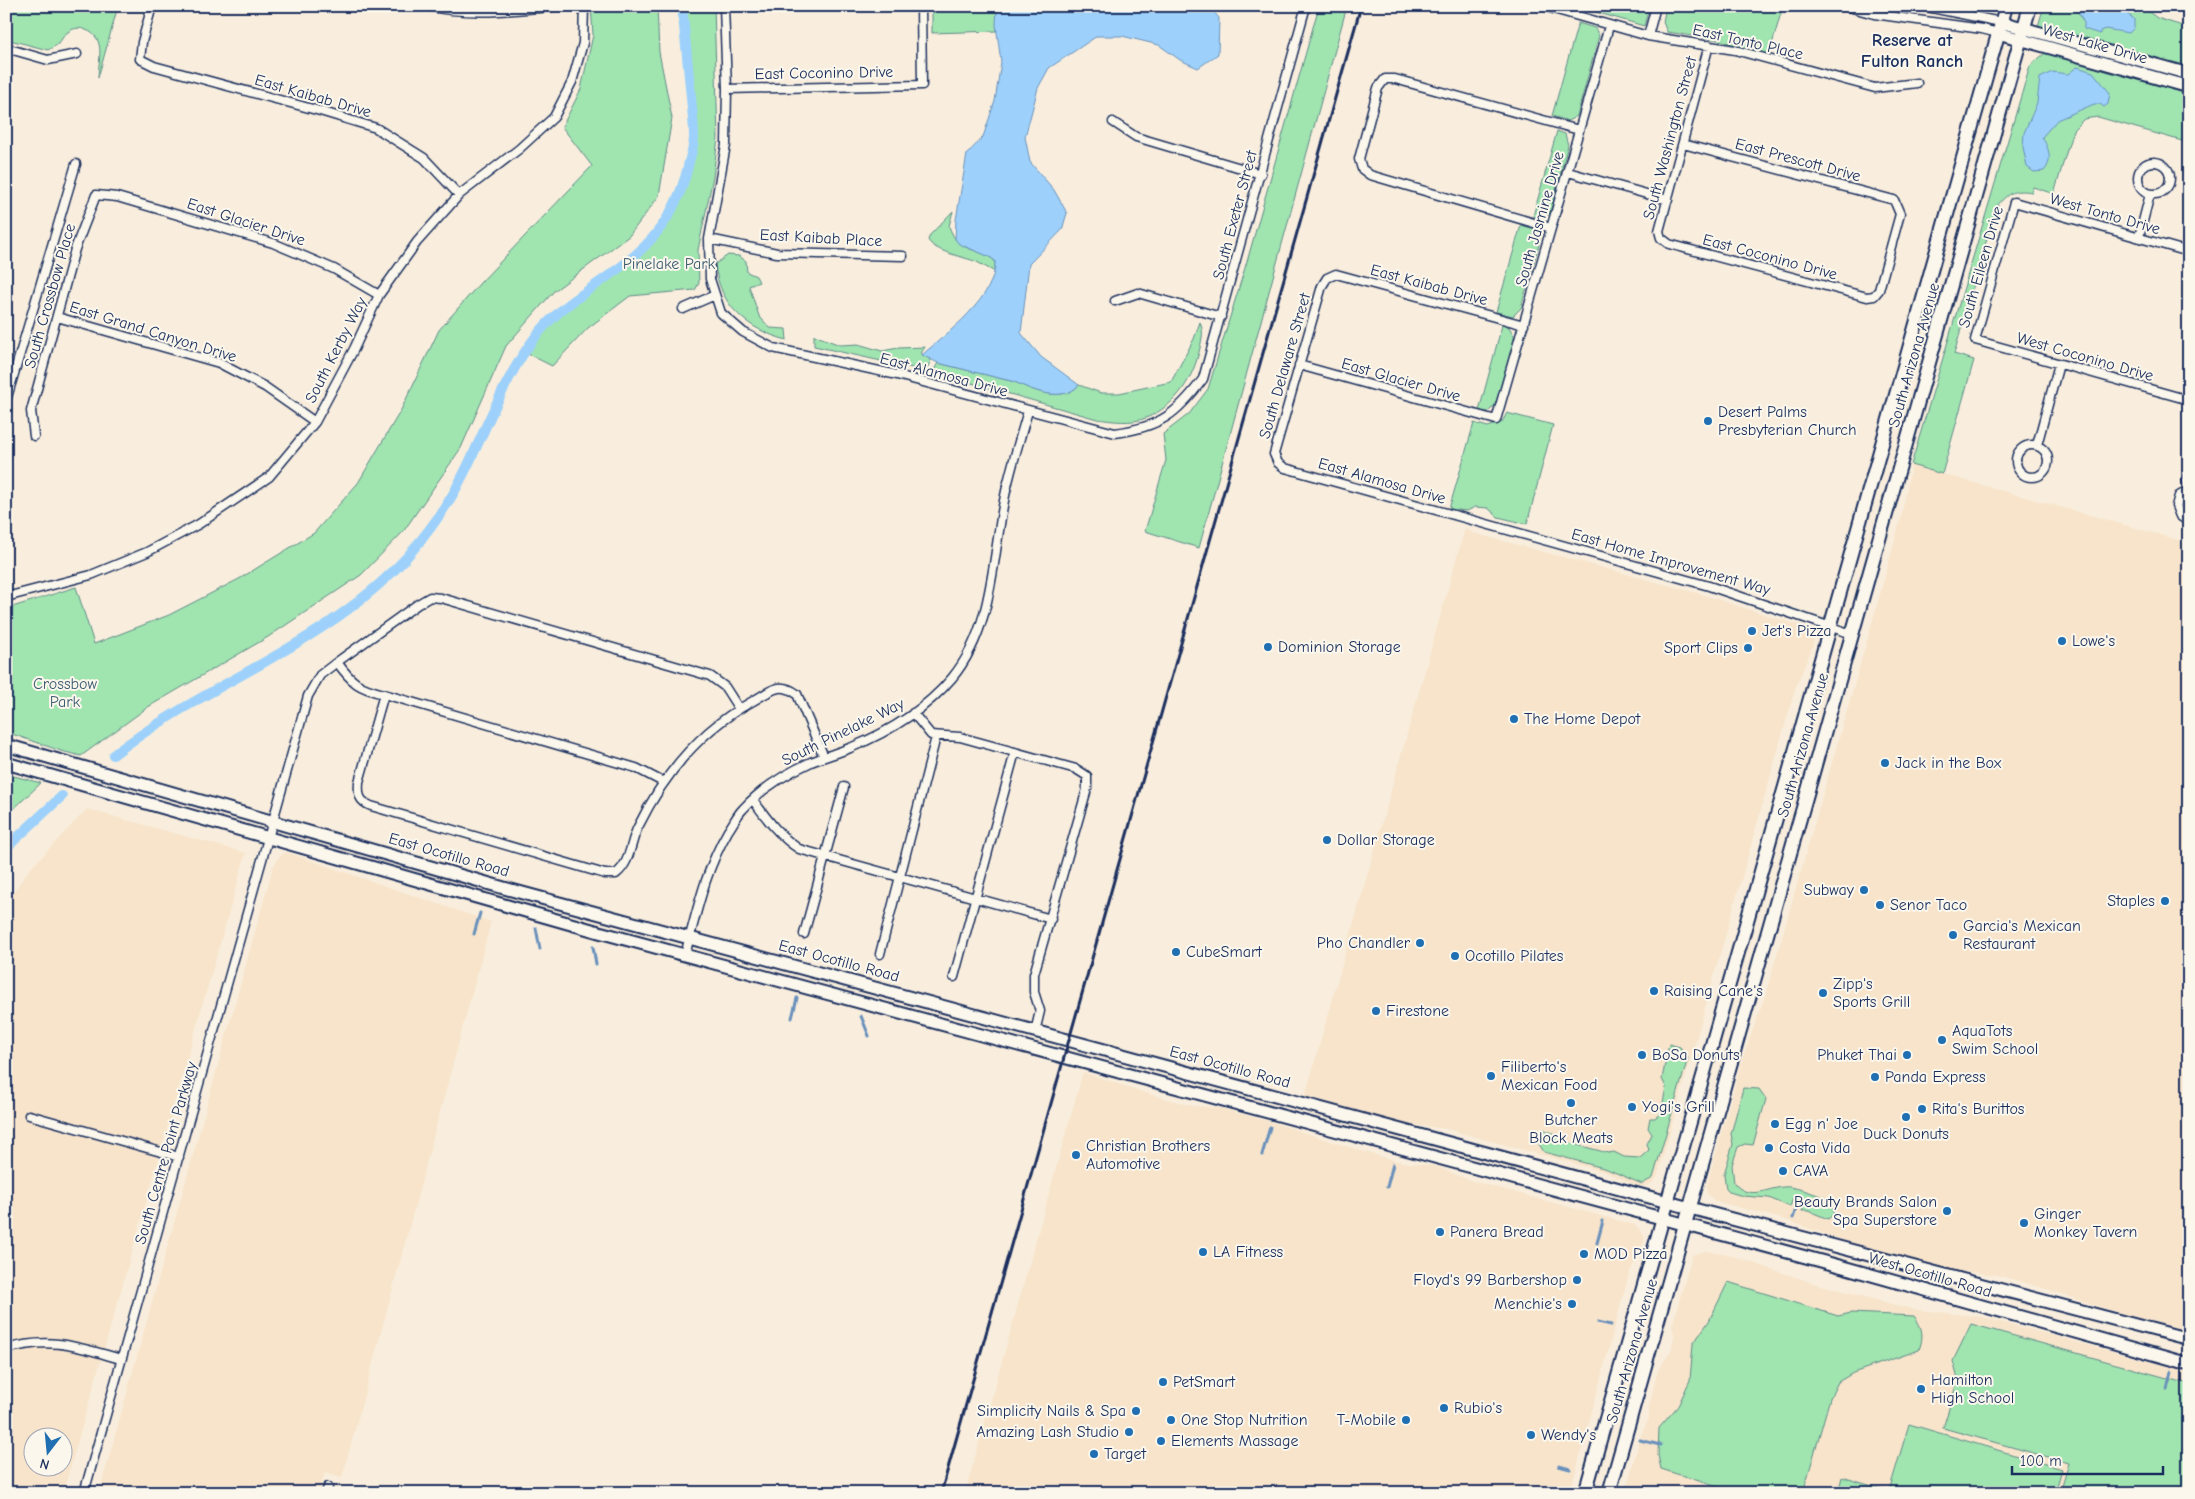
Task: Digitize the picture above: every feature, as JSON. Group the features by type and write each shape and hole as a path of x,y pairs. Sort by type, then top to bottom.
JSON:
{"main road":[{"name":"South Arizona Avenue","path":"1585,1493 1661,1219 2006,6"},
{"name":"South Arizona Avenue","path":"1609,1493 2030,6"},
{"name":"West Lake Drive","path":"2000,27 2189,87"},
{"name":"West Lake Drive","path":"2022,34 2189,74"},
{"name":"East Ocotillo Road","path":"6,745 80,764 504,888 1666,1202"},
{"name":"East Ocotillo Road","path":"6,764 685,955 1661,1219"},
{"path":"1421,1155 1426,1137"},
{"name":"West Ocotillo Road","path":"1666,1202 2189,1340"},
{"name":"West Ocotillo Road","path":"1661,1219 2189,1364"}],"street":[{"name":"East Kaibab Drive","path":"152,6 142,42 140,60 154,66 376,128 424,158 459,195"},
{"path":"426,6 452,12 480,13 561,6"},
{"name":"South Kerby Way","path":"6,597 91,576 180,535 230,505 269,477 315,422 354,350 380,295 417,242 459,195 519,149 554,117 572,82 583,43 584,6"},
{"path":"683,309 715,295 710,279 709,239 726,145 727,89 724,6"},
{"name":"East Coconino Drive","path":"727,89 922,85 921,6"},
{"name":"South Exeter Street","path":"1167,417 1186,402 1203,379 1306,6"},
{"name":"East Tonto Place","path":"1544,6 1648,36 1735,50 1875,88 1917,83"},
{"path":"1648,36 1656,6"},
{"name":"West Lake Drive","path":"1845,6 1874,14 1982,29 2000,27"},
{"name":"West Lake Drive","path":"1922,6 2000,27"},
{"name":"South Jasmine Drive","path":"1496,420 1609,26"},
{"name":"South Washington Street","path":"1661,238 1659,231 1709,45"},
{"path":"6,48 48,60 77,54"},
{"path":"1551,228 1370,175 1362,169 1359,159 1378,88 1384,80 1395,79 1579,130"},
{"path":"1113,122 1136,138 1261,174"},
{"name":"East Prescott Drive","path":"1683,144 1894,200 1900,210 1879,290 1874,296"},
{"path":"2156,163 2166,168 2169,172 2170,183 2164,191 2150,194 2142,189 2139,184 2139,173 2146,165 2156,163"},
{"path":"6,402 76,164"},
{"path":"1568,172 1668,200"},
{"path":"2139,237 2150,194"},
{"name":"East Glacier Drive","path":"96,195 117,197 272,243 334,269 380,295"},
{"name":"South Crossbow Place","path":"34,436 31,411 75,249 96,195"},
{"name":"West Tonto Drive","path":"2014,202 2189,252"},
{"name":"South Eileen Drive","path":"1975,340 2014,202"},
{"name":"East Coconino Drive","path":"1661,238 1669,244 1867,297 1874,296"},
{"name":"East Kaibab Place","path":"709,239 777,253 903,256"},
{"name":"East Kaibab Drive","path":"1327,278 1336,274 1524,325"},
{"name":"South Delaware Street","path":"1278,463 1274,454 1322,286 1327,278"},
{"path":"1115,300 1138,294 1221,317"},
{"name":"East Alamosa Drive","path":"715,295 721,313 743,332 774,348 893,374 1115,433 1139,430 1167,417"},
{"name":"East Grand Canyon Drive","path":"57,317 219,363 265,387 315,422"},
{"name":"West Coconino Drive","path":"1975,340 2189,400"},
{"path":"2038,446 2059,364"},
{"name":"East Glacier Drive","path":"1299,365 1496,420"},
{"name":"South Pinelake Way","path":"685,955 706,875 713,859 742,810 781,778 897,725 928,704 953,677 969,652 982,619 990,590 1006,491 1028,411"},
{"path":"2027,446 2038,446 2048,455 2048,465 2038,476 2028,476 2017,466 2017,456 2027,446"},
{"name":"East Alamosa Drive","path":"1278,463 1285,468 1481,523"},
{"path":"2189,475 2187,481 2189,490 2179,496 2176,506 2180,516 2189,522"},
{"name":"East Home Improvement Way","path":"1481,523 1709,586 1852,634"},
{"name":"South Centre Point Parkway","path":"84,1493 308,696 320,675 430,597 441,598 710,676 726,687 739,709"},
{"path":"337,662 350,679 362,688 636,768 663,782"},
{"path":"384,694 359,782 358,795 362,802 605,874 616,874 623,868 637,829 663,782 683,756 705,735 739,709 775,689 782,686 798,694 824,758"},
{"path":"913,713 928,734 954,736 1082,771 1088,780 1033,982 1040,1011 1036,1032"},
{"path":"880,954 936,736"},
{"path":"954,977 1015,752"},
{"path":"804,934 844,786"},
{"path":"753,800 786,840 799,848 825,857 1051,919"},
{"path":"29,1115 179,1157"},
{"path":"6,1348 45,1342 65,1344 121,1359"}],"shaded area":[{"path":"1911,465 2189,543 2189,1331 2110,1310 1997,1275 1951,1270 1850,1243 1782,1219 1715,1201 1707,1194 1707,1184 1742,1060 1765,996 1872,623 1901,518"},
{"path":"1465,528 1473,533 1701,594 1804,627 1810,630 1814,637 1813,646 1796,686 1657,1178 1648,1186 1638,1186 1605,1172 1446,1129 1406,1124 1305,1096"},
{"path":"87,809 246,853 72,1462 72,1426 22,1426 22,1476 68,1476 63,1493 6,1493 6,902 29,870"},
{"path":"286,852 491,922 342,1478 325,1472 319,1493 99,1493 273,867 279,857"},
{"path":"1083,1072 1146,1093 1193,1106 1220,1108 1402,1162 1435,1166 1469,1180 1635,1225 1639,1228 1644,1236 1644,1242 1629,1274 1570,1493 965,1493"},
{"name":"Hamilton High School","path":"1705,1251 1723,1253 1817,1284 1911,1309 1983,1317 2189,1372 2189,1493 1625,1493 1641,1435 1649,1418 1649,1406 1658,1370 1671,1351 1674,1337 1673,1323 1692,1255"}],"green space":[{"path":"9,6 118,6 98,78 100,51 97,38 93,34 77,28 65,35 57,45 48,50 6,39 6,14"},
{"name":"Crossbow Park","path":"591,6 657,6 659,52 672,118 659,196 629,236 554,291 506,346 461,448 403,532 361,575 268,637 148,707 81,756 6,732 6,609 76,587 94,644 169,615 239,579 314,533 358,483 401,410 439,330 480,283 592,166 562,127 581,89 593,35"},
{"name":"Pinelake Park","path":"684,6 714,6 718,138 713,177 698,250 699,283 695,290 630,296 588,328 552,366 526,353 545,328 558,315 637,256 651,242 664,228 683,195 695,141"},
{"path":"932,6 998,6 997,31 932,33"},
{"path":"1319,6 1347,6 1199,548 1145,531 1166,460 1163,434 1189,414 1208,389 1248,258"},
{"path":"1593,6 1641,6 1648,11 1644,26 1592,11"},
{"path":"1666,6 1783,6 1769,55 1719,40 1667,32 1663,22"},
{"path":"2044,6 2141,6 2157,18 2189,28 2189,66 2088,41 2038,26"},
{"path":"1578,23 1595,28 1599,36 1577,116 1568,121 1552,116"},
{"path":"2045,53 2189,94 2189,143 2098,117 2084,119 2073,130 2054,194 2033,187 2032,192 2020,191 2011,193 1996,207 1954,354 1974,360 1942,474 1911,465 2030,66"},
{"path":"1557,131 1565,134 1568,145 1550,213 1542,219 1533,216"},
{"path":"953,211 949,226 957,241 995,261 995,272 977,262 936,248 928,240 930,235"},
{"path":"1521,225 1535,229 1540,241 1521,308 1513,316 1496,312"},
{"path":"728,255 739,256 746,261 747,272 756,276 759,282 749,286 759,316 770,328 786,329 787,340 773,336 748,323 729,304 722,292 715,264"},
{"path":"1200,322 1202,332 1201,344 1193,370 1182,390 1167,406 1157,413 1140,420 1122,422 1097,419 933,372 938,363 1015,382 1048,394 1065,393 1079,385 1101,393 1119,393 1171,382 1194,339"},
{"path":"1502,325 1509,327 1515,337 1496,404 1488,412 1479,411"},
{"path":"814,335 840,345 858,344 882,351 898,348 925,347 921,353 931,360 926,371 814,346"},
{"path":"1507,413 1553,425 1527,524 1498,517 1488,508 1475,507 1467,511 1449,509 1474,423 1488,427 1502,422"},
{"path":"6,774 41,783 6,816"},
{"path":"1669,1044 1680,1047 1688,1058 1653,1178 1642,1184 1607,1169 1544,1152 1539,1144 1543,1129 1570,1143 1608,1153 1614,1152 1624,1157 1640,1158 1649,1150 1647,1144 1652,1134 1648,1128 1650,1118 1655,1118 1661,1113 1666,1087 1662,1079"},
{"path":"1743,1088 1759,1089 1766,1099 1753,1145 1745,1144 1738,1147 1732,1165 1734,1183 1740,1189 1754,1193 1790,1187 1816,1194 1825,1198 1829,1206 1833,1208 1834,1214 1828,1219 1809,1211 1802,1211 1804,1203 1793,1198 1790,1207 1769,1198 1743,1196 1729,1192 1726,1189 1724,1174 1733,1144 1731,1134"},
{"path":"1728,1282 1838,1316 1851,1313 1914,1316 1921,1328 1922,1340 1919,1350 1853,1373 1838,1382 1830,1398 1803,1493 1737,1493 1661,1469 1658,1455 1659,1428 1678,1406 1690,1380 1693,1344 1709,1321"},
{"path":"1971,1324 2189,1384 2189,1493 2060,1493 2069,1463 1943,1428 1958,1379 1953,1361"},
{"path":"1909,1424 2062,1469 2055,1493 1838,1493 1842,1477 1889,1491"}],"water":[{"path":"997,6 1209,6 1219,18 1218,54 1198,68 1180,60 1159,45 1122,36 1097,36 1049,68 1038,88 1025,137 1030,162 1054,190 1067,213 1062,230 1029,264 1021,333 1041,357 1079,385 1065,393 1048,394 1039,392 1015,382 938,363 922,355 969,313 988,288 993,274 995,261 959,244 955,239 956,220 967,154 983,137 995,101 1001,62 996,25"},
{"path":"2075,6 2117,6 2134,19 2134,28 2129,33 2105,29 2100,31 2100,34 2084,29 2084,23"},
{"path":"2077,67 2093,72 2110,93 2108,104 2104,107 2100,104 2094,104 2057,120 2042,137 2049,154 2047,167 2044,171 2034,172 2027,167 2023,147 2024,133 2037,103 2040,78 2052,72 2068,74"}],"waterway":[{"path":"113,755 149,729 302,640 339,616 374,589 406,558 443,510 470,461 514,369 536,336 559,312 622,266 654,236 676,202 686,176 694,140 682,6"},
{"path":"6,848 62,796"},
{"path":"474,934 480,913"},
{"path":"536,928 540,949"},
{"path":"593,947 596,964"},
{"path":"792,1018 797,998"},
{"path":"861,1016 869,1036"},
{"path":"1262,1155 1270,1127"},
{"path":"1387,1187 1393,1164"},
{"path":"1793,1218 1800,1197"},
{"path":"1597,1243 1603,1221"},
{"path":"1598,1322 1611,1325"},
{"path":"2167,1389 2171,1372"},
{"path":"1640,1440 1660,1445"},
{"path":"1559,1466 1570,1469"},
{"path":"1627,1487 1641,1491"}],"railway":[{"path":"941,1493 1361,6"}],"place":[{"name":"Desert Palms Presbyterian Church","path":"1708,421"},
{"name":"Jet's Pizza","path":"1752,631"},
{"name":"Lowe's","path":"2062,641"},
{"name":"Dominion Storage","path":"1268,647"},
{"name":"Sport Clips","path":"1748,648"},
{"name":"The Home Depot","path":"1514,719"},
{"name":"Jack in the Box","path":"1885,763"},
{"name":"Dollar Storage","path":"1327,840"},
{"name":"Subway","path":"1864,890"},
{"name":"Staples","path":"2165,901"},
{"name":"Senor Taco","path":"1880,905"},
{"name":"Garcia's Mexican Restaurant","path":"1953,935"},
{"name":"Pho Chandler","path":"1420,943"},
{"name":"CubeSmart","path":"1176,952"},
{"name":"Ocotillo Pilates","path":"1455,956"},
{"name":"Raising Cane's","path":"1654,991"},
{"name":"Zipp's Sports Grill","path":"1823,993"},
{"name":"Firestone","path":"1376,1011"},
{"name":"AquaTots Swim School","path":"1942,1040"},
{"name":"BoSa Donuts","path":"1642,1055"},
{"name":"Phuket Thai","path":"1907,1055"},
{"name":"Filiberto's Mexican Food","path":"1491,1076"},
{"name":"Panda Express","path":"1875,1077"},
{"name":"Butcher Block Meats","path":"1571,1103"},
{"name":"Yogi's Grill","path":"1632,1107"},
{"name":"Rita's Burittos","path":"1922,1109"},
{"name":"Duck Donuts","path":"1906,1117"},
{"name":"Egg n' Joe","path":"1775,1124"},
{"name":"Costa Vida","path":"1769,1148"},
{"name":"Christian Brothers Automotive","path":"1076,1155"},
{"name":"CAVA","path":"1783,1171"},
{"name":"Beauty Brands Salon Spa Superstore","path":"1947,1211"},
{"name":"Ginger Monkey Tavern","path":"2024,1223"},
{"name":"Panera Bread","path":"1440,1232"},
{"name":"LA Fitness","path":"1203,1252"},
{"name":"MOD Pizza","path":"1584,1254"},
{"name":"Floyd's 99 Barbershop","path":"1577,1280"},
{"name":"Menchie's","path":"1572,1304"},
{"name":"PetSmart","path":"1163,1382"},
{"name":"Hamilton High School","path":"1921,1389"},
{"name":"Rubio's","path":"1444,1408"},
{"name":"Simplicity Nails & Spa","path":"1136,1411"},
{"name":"One Stop Nutrition","path":"1171,1420"},
{"name":"T-Mobile","path":"1406,1420"},
{"name":"Amazing Lash Studio","path":"1129,1432"},
{"name":"Wendy's","path":"1531,1435"},
{"name":"Elements Massage","path":"1161,1441"},
{"name":"Target","path":"1094,1454"}],"district":[{"name":"Reserve at Fulton Ranch","path":"1912,50"}]}
